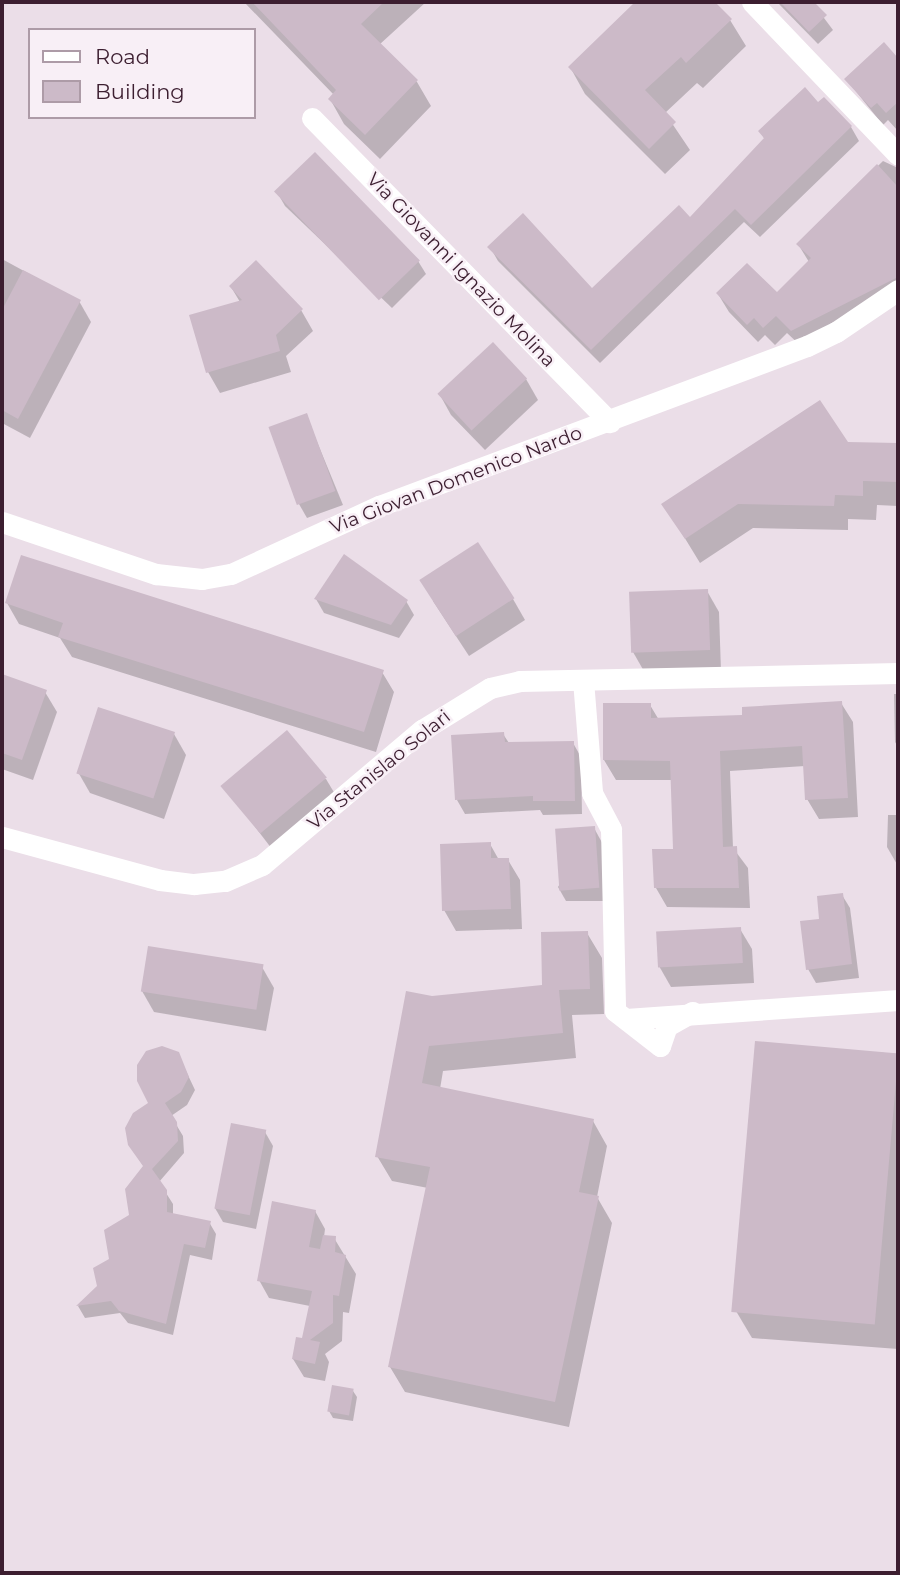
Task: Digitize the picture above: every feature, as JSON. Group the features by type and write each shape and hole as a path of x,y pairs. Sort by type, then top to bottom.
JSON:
{"street":[{"path":"752,2 898,155"},
{"name":"Via Giovanni Ignazio Molina","path":"312,118 610,422"},
{"name":"Via Giovan Domenico Nardo","path":"2,523 156,575 217,576 245,568 379,506 610,422 814,343 898,290"},
{"name":"Via Stanislao Solari","path":"2,837 160,880 194,884 225,881 262,865 403,746 473,695 506,683 898,673"},
{"path":"583,680 592,793 611,829 615,1011 660,1046 667,1026 692,1012"},
{"path":"625,1019 692,1012 898,1000"}],"building":[{"path":"252,2 384,2 361,24 418,80 365,135 328,99 336,90"},
{"path":"635,2 715,2 732,19 686,63 681,57 645,90 676,122 649,149 568,67"},
{"path":"780,2 814,2 827,15 809,32"},
{"path":"884,42 898,58 898,102 886,113 877,103 871,108 844,79"},
{"path":"805,87 818,102 824,97 852,126 751,225 735,209 591,350 487,247 523,213 592,288 679,205 690,217 764,138 758,131"},
{"path":"315,152 420,261 379,300 274,192"},
{"path":"877,164 898,187 898,277 791,331 776,316 763,328 754,318 747,325 716,293 747,263 777,292 811,258 796,244"},
{"path":"256,260 303,309 276,335 280,351 206,373 189,315 242,300 229,286"},
{"path":"23,270 81,300 18,419 2,410 2,310"},
{"path":"493,342 527,379 472,430 437,394"},
{"path":"820,400 848,442 898,443 898,482 863,481 863,496 835,495 834,506 738,504 685,539 661,504"},
{"path":"307,413 335,491 297,505 268,427"},
{"path":"478,542 514,598 456,636 419,580"},
{"path":"344,554 408,600 391,625 314,599"},
{"path":"21,555 384,670 364,732 58,637 63,623 5,603"},
{"path":"708,589 710,650 631,653 629,592"},
{"path":"2,674 47,690 22,760 2,753"},
{"path":"842,701 848,798 805,800 802,746 720,751 723,847 737,846 739,888 654,888 652,849 673,849 670,761 603,760 603,703 651,703 651,718 742,715 742,707"},
{"path":"98,707 175,732 153,799 76,774"},
{"path":"287,730 327,777 260,833 220,786"},
{"path":"504,732 505,742 574,741 575,801 533,801 533,796 455,800 451,735"},
{"path":"595,826 599,888 559,891 555,829"},
{"path":"491,842 491,858 509,858 511,909 442,911 440,844"},
{"path":"843,893 852,964 806,970 800,921 819,919 817,896"},
{"path":"741,927 743,963 658,967 656,931"},
{"path":"588,931 590,989 559,990 563,1033 429,1046 422,1083 594,1119 579,1192 599,1196 555,1402 388,1367 430,1167 375,1157 406,991 432,996 542,985 541,932"},
{"path":"148,946 264,964 256,1010 141,991"},
{"path":"755,1041 898,1054 875,1325 731,1312"},
{"path":"162,1046 179,1052 189,1077 181,1092 165,1103 177,1122 178,1141 152,1169 167,1190 167,1212 211,1221 205,1248 184,1244 166,1324 119,1311 111,1301 76,1306 97,1286 93,1268 109,1259 104,1230 129,1215 125,1189 143,1166 128,1145 125,1128 133,1113 148,1103 137,1081 137,1065 146,1051"},
{"path":"231,1123 266,1130 250,1215 214,1208"},
{"path":"272,1201 316,1210 309,1247 320,1249 323,1235 336,1236 335,1252 346,1255 339,1296 333,1295 333,1323 310,1340 320,1342 315,1364 292,1359 296,1337 302,1338 312,1291 257,1281"},
{"path":"332,1385 354,1389 349,1415 327,1412"}]}
